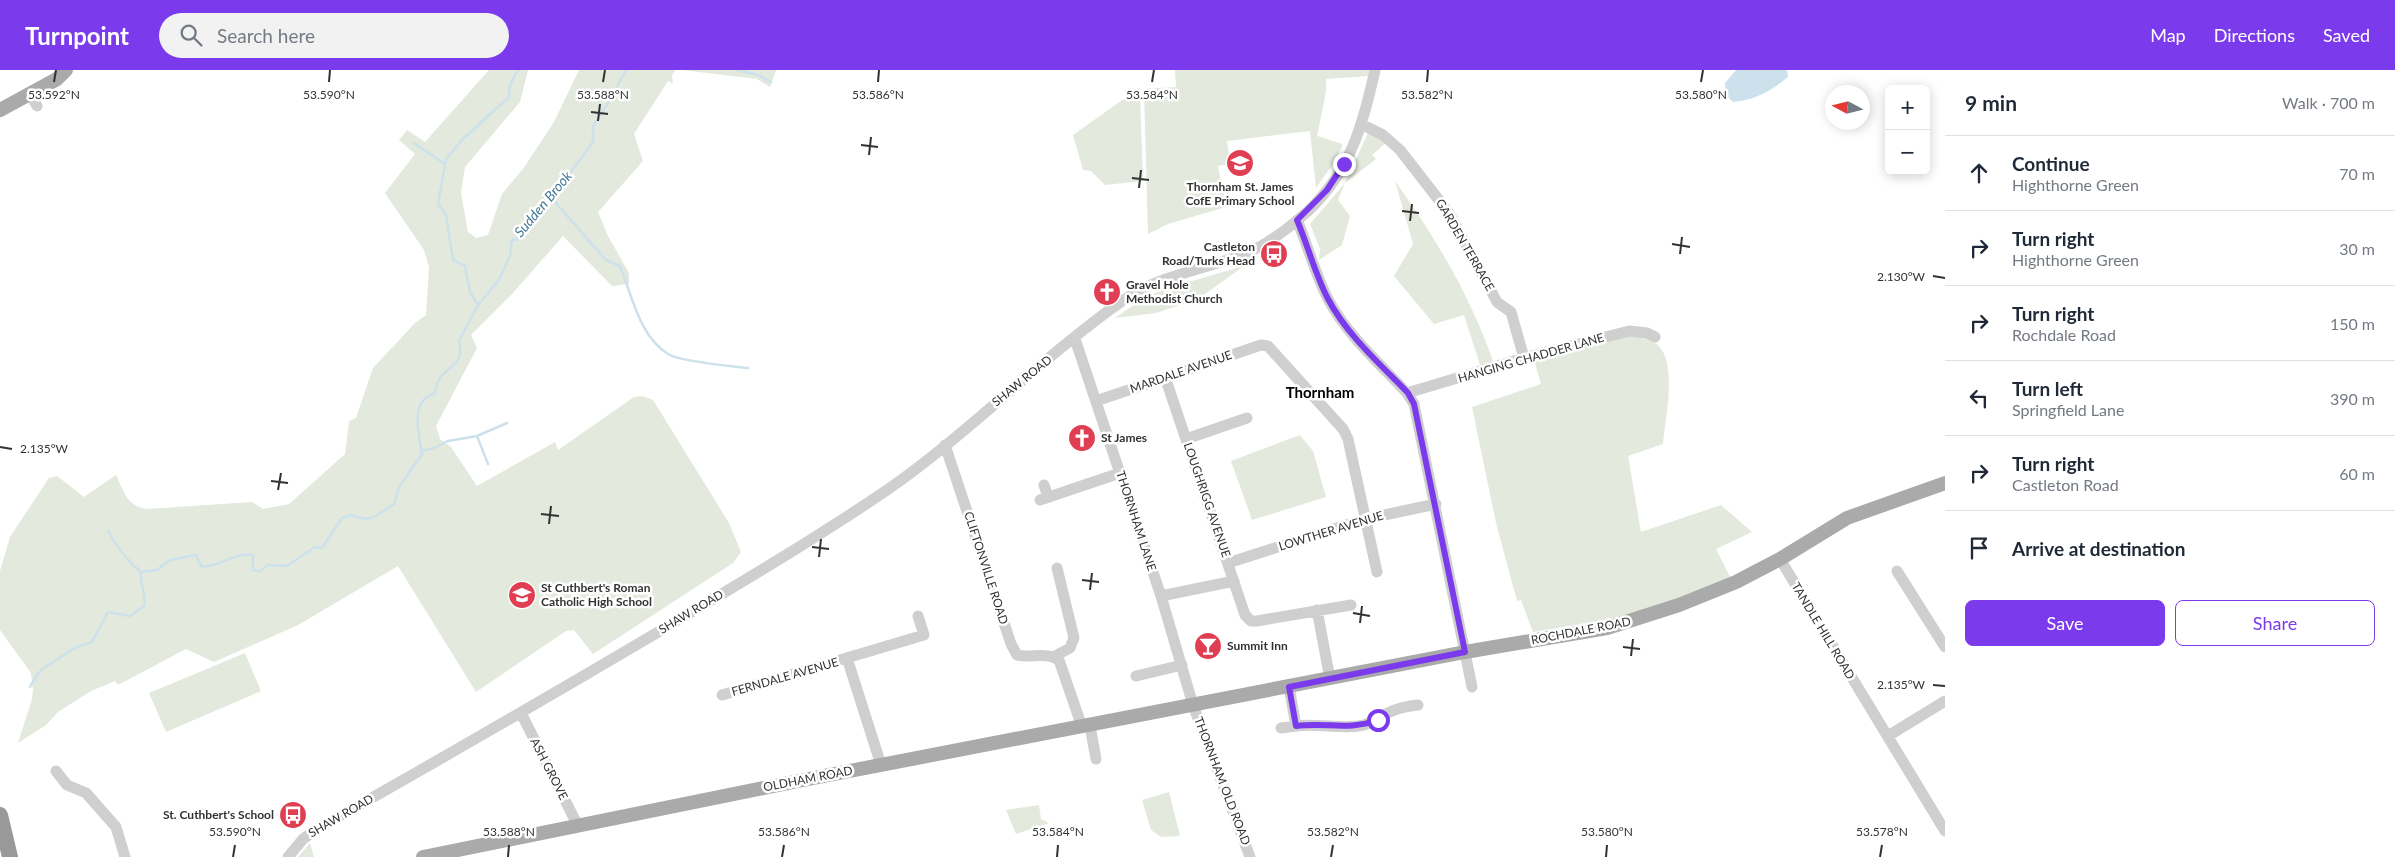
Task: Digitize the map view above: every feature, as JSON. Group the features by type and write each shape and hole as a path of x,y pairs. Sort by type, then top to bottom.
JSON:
{"highway":[{"path":"0,815 10,857"}],"main road":[{"path":"0,110 56,79 66,70"},
{"name":"ROCHDALE ROAD","path":"1193,705 1465,652 1607,628 1640,619 1728,585 1780,559 1848,518 1945,482"},
{"name":"OLDHAM ROAD","path":"423,857 577,824 1193,705"}],"street":[{"name":"SHAW ROAD","path":"288,857 303,839 317,829 521,713 835,525 890,488 1126,298 1149,284 1252,250 1275,238 1297,220 1327,190 1344,164 1363,125 1375,70"},
{"path":"30,94 37,106"},
{"name":"GARDEN TERRACE","path":"1363,125 1383,135 1400,150 1449,213 1497,302 1511,312 1524,358"},
{"path":"1297,220 1318,279 1329,301 1349,330 1408,393 1414,404 1472,687"},
{"name":"HANGING CHADDER LANE","path":"1408,393 1524,358 1629,331 1648,333 1655,337"},
{"name":"THORNHAM LANE","path":"1075,338 1161,596 1193,705"},
{"name":"MARDALE AVENUE","path":"1096,402 1261,345 1268,346 1343,429 1348,439 1365,519"},
{"name":"LOUGHRIGG AVENUE","path":"1165,378 1245,615 1251,621 1257,622 1317,610"},
{"path":"1186,439 1247,418"},
{"name":"CLIFTONVILLE ROAD","path":"945,445 1011,644 1017,655 1028,658 1047,655 1053,657"},
{"path":"1044,485 1044,499 1120,473"},
{"name":"LOWTHER AVENUE","path":"1228,563 1365,519 1436,504"},
{"path":"1365,519 1377,572"},
{"name":"TANDLE HILL ROAD","path":"1780,559 1945,829"},
{"path":"1053,657 1070,648 1074,638 1057,568"},
{"path":"1897,571 1945,647"},
{"path":"1161,596 1234,581"},
{"path":"1330,679 1317,610 1352,605"},
{"name":"FERNDALE AVENUE","path":"722,695 924,635 918,616"},
{"path":"1053,657 1059,660 1086,726 1096,759"},
{"path":"847,658 881,765"},
{"path":"1136,676 1182,665"},
{"path":"1289,687 1296,726"},
{"path":"1888,736 1945,701"},
{"name":"THORNHAM OLD ROAD","path":"1193,705 1250,857"},
{"path":"1280,728 1314,724 1345,728 1362,726 1378,720 1394,710 1418,705"},
{"name":"ASH GROVE","path":"521,713 577,824"},
{"path":"56,771 67,785 86,793 116,827 125,857"}],"shaded area":[{"path":"489,70 528,70 520,102 465,167 461,193 468,232 476,238 488,235 502,194 523,169 554,122 579,70 676,70 672,75 673,84 668,81 634,134 643,161 598,212 608,236 629,273 629,284 612,286 563,236 512,294 471,335 477,348 436,426 440,439 451,447 477,486 555,442 558,450 634,397 643,396 653,400 729,523 741,552 733,563 593,654 574,630 566,631 476,692 398,566 298,625 214,662 186,649 118,685 115,681 91,691 58,712 46,725 18,743 32,699 33,689 31,673 0,630 0,571 10,537 49,478 57,476 84,497 116,475 127,497 135,505 147,509 252,502 263,509 289,504 345,454 349,421 356,418 373,368 415,323 426,315 429,267 424,250 385,193 415,154 399,140 407,130 425,142"},
{"path":"682,70 776,70 770,87 757,79"},
{"name":"Thornham St. James CofE Primary School","path":"1175,70 1369,70 1368,76 1326,79 1326,92 1317,136 1343,144 1335,161 1316,188 1310,131 1227,141 1230,164 1218,166 1226,207 1168,224 1148,234 1144,89 1176,87"},
{"path":"1135,91 1140,95 1143,181 1105,185 1091,171 1083,170 1073,135"},
{"path":"1368,133 1388,141 1372,155 1376,159 1345,183"},
{"path":"1395,181 1425,224 1451,269 1475,315 1494,364 1481,368 1464,315 1434,324 1394,276 1413,244"},
{"path":"1345,183 1338,200 1350,216 1342,245 1319,260 1320,249 1310,224"},
{"path":"1244,266 1198,299 1156,313 1115,318 1138,302 1161,290"},
{"path":"1625,336 1644,338 1655,343 1662,351 1667,362 1669,375 1668,405 1663,444 1628,456 1641,532 1721,505 1752,532 1716,549 1730,577 1658,607 1619,618 1533,632 1521,600 1517,601 1496,523 1472,407 1541,384 1534,360"},
{"path":"1300,435 1313,451 1326,497 1252,520 1231,461"},
{"path":"245,653 261,691 166,732 149,693"},
{"path":"1169,792 1180,836 1161,837 1151,830 1142,800"},
{"path":"1039,805 1041,819 1049,823 1016,834 1006,810"},
{"path":"310,843 314,857 298,857"}],"water":[{"path":"1736,70 1787,70 1788,77 1763,94 1733,102 1726,95 1725,83"}],"waterway":[{"path":"478,305 470,292 465,266 453,260 446,215 438,204 446,159 463,139 509,97 510,85 518,70"},
{"name":"Sudden Brook","path":"30,687 44,668 74,649 92,642 108,612 130,616 144,606 145,597 141,572 157,570 170,560 196,555 201,566 214,565 246,555 253,555 253,570 260,571 268,565 287,566 315,547 322,548 342,518 351,515 365,519 374,517 394,504 399,487 422,454 417,419 421,404 426,398 434,394 440,378 459,359 459,341 478,305 499,280 510,256 512,240 518,239 529,220 541,212 593,142 593,126 626,70"},
{"path":"737,70 758,75 771,82"},
{"path":"414,143 445,164"},
{"path":"548,201 554,201 606,260 620,266 643,326 658,346 674,357 748,368"},
{"path":"421,451 434,448 448,441 477,436 507,423"},
{"path":"477,436 488,464"},
{"path":"108,531 122,553 141,572"}],"place":[{"name":"Thornham St. James CofE Primary School","path":"1240,163"},
{"name":"Castleton Road/Turks Head","path":"1274,254"},
{"name":"Gravel Hole Methodist Church","path":"1107,292"},
{"name":"St James","path":"1082,438"},
{"name":"St Cuthbert's Roman Catholic High School","path":"522,595"},
{"name":"Summit Inn","path":"1208,646"},
{"name":"St. Cuthbert's School","path":"293,815"}],"district":[{"name":"Thornham","path":"1320,393"}],"route":[{"path":"1344,164 1327,190 1297,220 1318,279 1329,301 1349,330 1408,393 1414,404 1465,652 1289,687 1296,726 1314,724 1345,728 1362,726 1378,720"}]}
